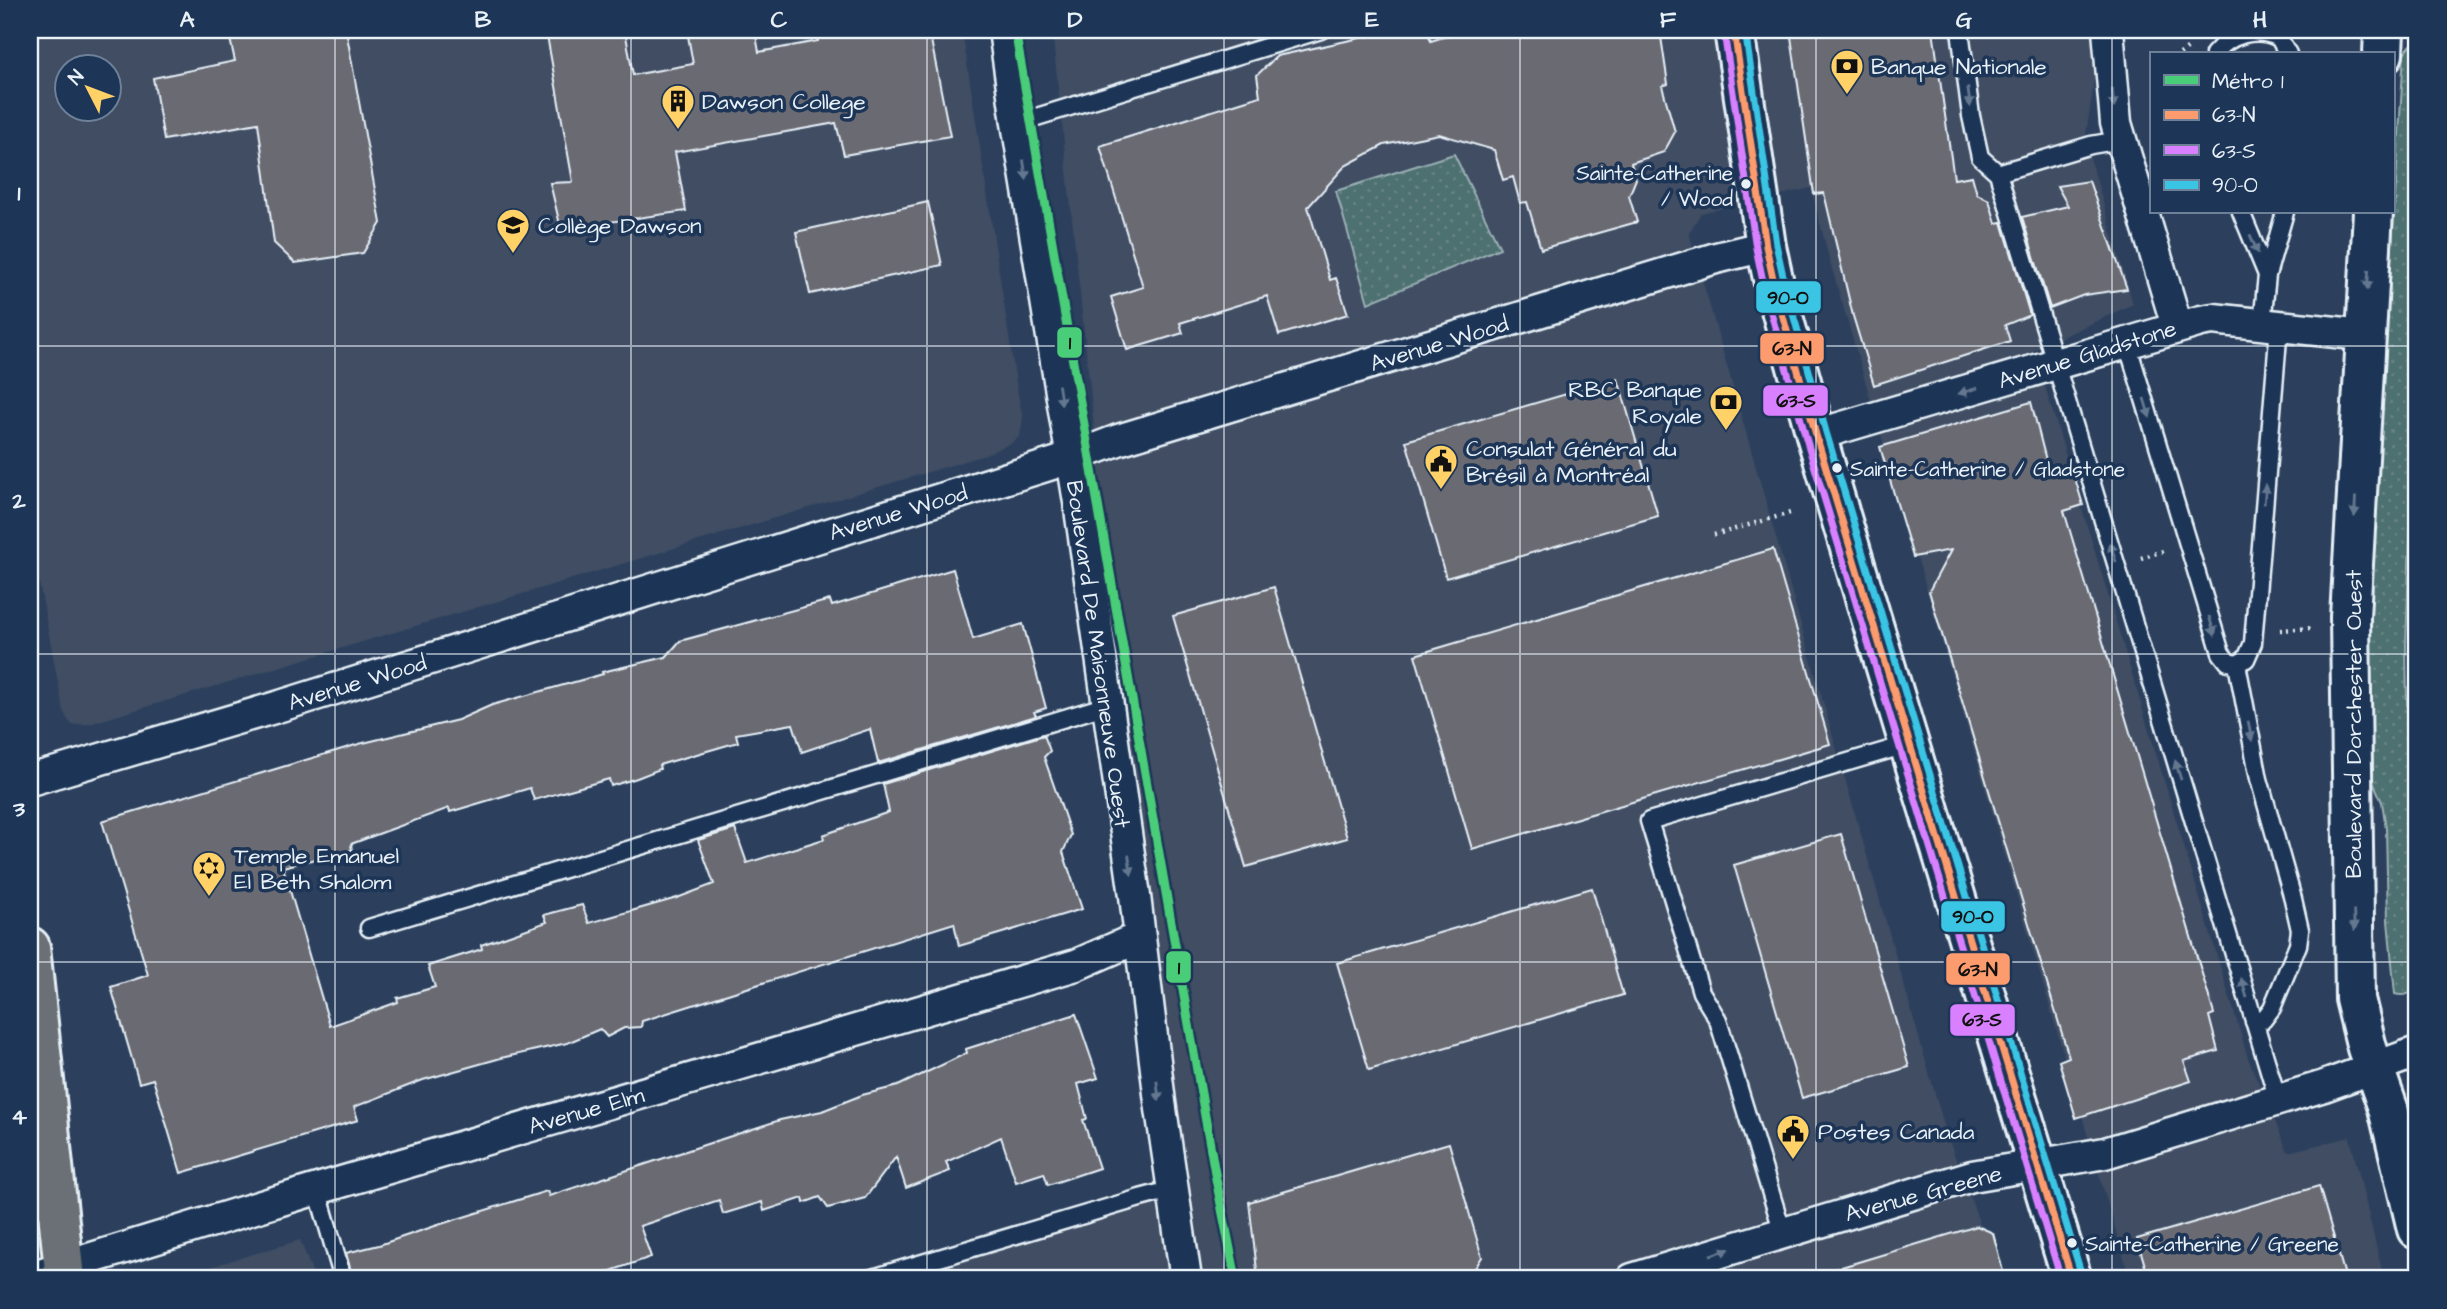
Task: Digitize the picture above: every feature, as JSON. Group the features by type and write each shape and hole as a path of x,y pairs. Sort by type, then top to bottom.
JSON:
{"main road":[{"path":"30,947 53,1274"}],"street":[{"name":"Boulevard De Maisonneuve Ouest","path":"1004,30 1108,705 1186,1279"},
{"path":"1734,30 1766,246 1775,288 1816,435 2072,1279"},
{"path":"2108,30 2113,106 2120,140 2177,326"},
{"path":"2383,52 2384,30"},
{"name":"Boulevard Dorchester Ouest","path":"2373,214 2350,617 2355,999 2373,1068 2388,1108 2417,1229"},
{"name":"Avenue Wood","path":"30,780 277,708 1070,458 1118,440 1716,258 1766,246"},
{"name":"Avenue Gladstone","path":"1816,435 2177,326 2213,319 2364,334"},
{"name":"Avenue Elm","path":"53,1274 317,1189 1076,965 1140,937"},
{"name":"Avenue Greene","path":"1632,1279 1972,1176 2105,1153 2278,1100 2417,1052"}],"lane":[{"path":"1017,123 1321,30"},
{"path":"1960,30 1971,116 1980,157 1998,173 2278,1100"},
{"path":"2216,52 2230,39 2249,33 2263,33 2279,38 2287,52"},
{"path":"1998,173 2091,145 2120,140"},
{"path":"2127,343 2221,653 2228,662 2237,664 2246,659 2253,643 2270,325 2267,275 2242,214"},
{"path":"2267,275 2284,214"},
{"path":"2237,664 2259,779 2300,930 2298,945 2272,1008 2263,1020 2254,1022"},
{"path":"369,928 1108,705"},
{"path":"1783,1233 1718,1020 1701,992 1649,821 1909,744"},
{"path":"317,1189 343,1279"},
{"path":"869,1279 1174,1189"}],"path":[{"path":"1714,535 1790,513"},
{"path":"2131,561 2167,550"},
{"path":"2277,631 2322,628"}],"shaded area":[{"name":"Collège Dawson","path":"30,30 962,30 1023,418 1020,436 1013,442 985,455 89,724 72,725 63,709 30,534"},
{"path":"1052,30 2102,30 2085,141 2133,304 2034,350 2248,1058 2288,1152 2350,1137 2384,1279 2130,1279 1830,262 1811,188 1701,213 1689,233 1946,1132 2000,1279 892,1279 1175,1195 1160,1102 1100,482"},
{"path":"300,1240 315,1279 170,1279"}],"green space":[{"path":"2411,45 2417,46 2417,439 2406,645 2411,921 2415,988 2409,994 2401,995 2395,994 2388,921 2386,828 2382,802 2371,777 2369,681 2371,586 2404,53"},
{"path":"1454,154 1500,248 1368,303 1336,191"}],"building":[{"path":"228,30 346,30 381,223 363,253 295,263 274,243 258,123 164,140 153,78 235,61"},
{"name":"Dawson College","path":"546,30 625,30 633,75 693,64 687,30 755,30 759,52 818,41 816,30 929,30 950,136 844,155 836,123 675,152 686,211 561,229 550,183 573,182"},
{"path":"1397,30 1427,30 1431,41 1465,30 1660,30 1668,84 1662,86 1675,132 1664,152 1631,163 1636,179 1629,196 1637,222 1541,249 1527,202 1520,203 1513,177 1503,180 1494,150 1439,134 1384,145 1345,166 1308,207 1330,280 1336,278 1348,314 1279,335 1267,296 1180,323 1183,333 1127,350 1111,297 1143,287 1100,146 1260,96 1257,75 1277,56"},
{"path":"1790,30 1933,30 1954,179 1972,176 1977,194 1989,200 1996,223 2002,222 2030,315 2005,325 2010,341 1874,385 1853,316 1824,193 1814,194"},
{"path":"2089,181 2127,289 2084,295 2050,308 2022,217 2068,206 2057,186"},
{"path":"928,202 942,265 810,294 796,232"},
{"path":"1618,379 1658,516 1446,578 1406,441"},
{"path":"2031,402 2049,472 2071,465 2083,505 2064,511 2214,1014 2209,1016 2218,1051 2184,1061 2191,1081 2076,1118 2059,1061 2069,1057 1929,591 1951,550 1913,557 1880,447"},
{"path":"1773,549 1830,744 1472,849 1415,655"},
{"path":"953,569 973,639 1023,624 1046,708 1034,712 1036,716 878,763 870,729 802,752 793,724 736,734 738,742 659,765 660,769 611,786 609,779 534,800 530,788 450,812 449,808 351,844 352,850 283,867 330,1026 398,1002 397,998 435,987 428,966 482,949 481,945 547,922 544,915 582,905 589,923 677,898 714,884 698,840 735,829 747,863 824,839 823,835 889,812 883,784 1044,735 1050,751 1044,757 1071,835 1063,852 1082,909 959,946 954,923 642,1021 641,1027 624,1028 607,1037 600,1029 567,1043 423,1080 354,1107 358,1120 181,1173 153,1079 139,1083 111,987 148,975 102,821 359,744 458,720 492,705 603,674 602,672 666,657 680,641 830,600 832,606"},
{"path":"1274,587 1347,838 1246,867 1173,616"},
{"path":"1841,834 1909,1067 1802,1098 1734,865"},
{"path":"1592,888 1623,995 1369,1070 1337,963"},
{"path":"1076,1014 1098,1078 1078,1084 1087,1119 1083,1120 1099,1168 1048,1185 1044,1173 1016,1182 1001,1137 946,1162 950,1171 906,1188 896,1157 865,1198 828,1208 820,1197 804,1203 803,1198 764,1211 762,1202 723,1214 719,1200 640,1226 651,1257 588,1279 353,1279 346,1253 547,1191 549,1196 780,1120 822,1111 862,1095 898,1086 967,1053 966,1049"},
{"path":"1449,1143 1482,1257 1474,1270 1442,1279 1258,1279 1249,1202"},
{"path":"2319,1186 2346,1279 2149,1279 2137,1239"},
{"path":"1977,1226 1993,1233 2005,1279 1826,1279 1825,1272"}],"metro line":[{"name":"1","path":"1015,30 1216,1179 1236,1279"}],"transit line":[{"name":"63-N","path":"1734,30 1766,246 1775,288 1816,435 2072,1279"},
{"name":"90-O","path":"1745,30 1776,244 1785,285 1826,432 2082,1276"},
{"name":"63-S","path":"1724,32 1756,248 1765,291 1806,438 2061,1279"}],"place":[{"name":"Banque Nationale","path":"1847,96"},
{"name":"Dawson College","path":"678,131"},
{"name":"Sainte-Catherine / Wood","path":"1746,184"},
{"name":"Collège Dawson","path":"513,255"},
{"name":"RBC Banque Royale","path":"1726,432"},
{"name":"Sainte-Catherine / Gladstone","path":"1837,468"},
{"name":"Consulat Général du Brésil à Montréal","path":"1441,491"},
{"name":"Temple Emanuel El Beth Shalom","path":"209,898"},
{"name":"Postes Canada","path":"1793,1161"},
{"name":"Sainte-Catherine / Greene","path":"2072,1243"}]}
